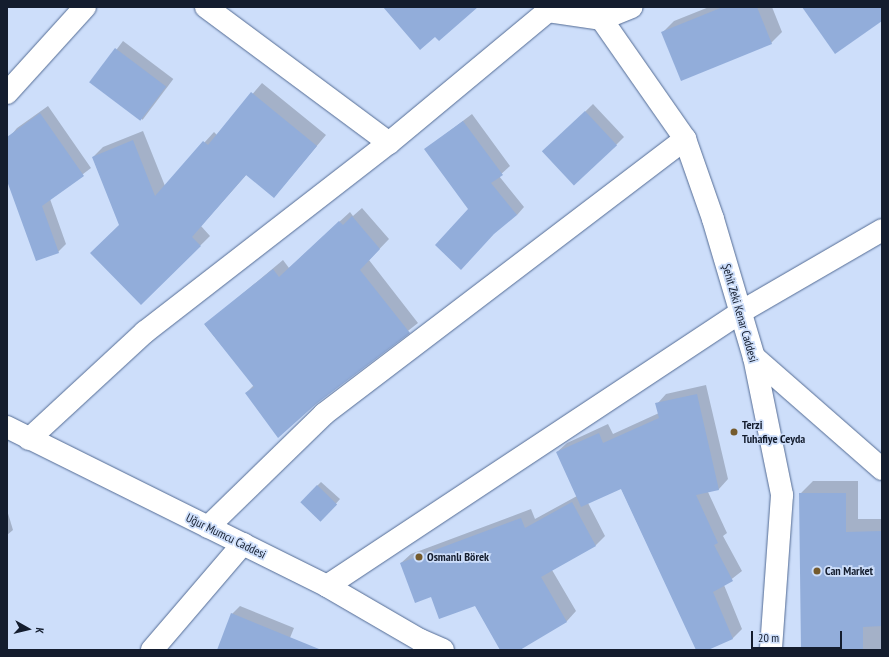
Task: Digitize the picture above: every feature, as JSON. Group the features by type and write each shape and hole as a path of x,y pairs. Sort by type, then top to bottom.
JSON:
{"street":[{"path":"7,93 85,7"},
{"path":"206,7 389,143"},
{"path":"29,439 145,332 389,143 548,11 598,13 632,7"},
{"name":"Şehit Zeki Kenar Caddesi","path":"598,13 685,139 713,219 754,357 782,495 771,650"},
{"path":"208,527 324,414 685,139"},
{"path":"327,586 740,313 882,230"},
{"path":"754,357 882,469"},
{"name":"Uğur Mumcu Caddesi","path":"7,427 327,586 417,645 443,650"},
{"path":"152,650 243,544"}],"building":[{"path":"383,7 478,7 439,41 435,37 420,50"},
{"path":"723,7 757,7 772,44 681,81 661,32"},
{"path":"802,7 882,7 882,21 835,54"},
{"path":"115,48 166,87 140,121 89,82"},
{"path":"251,92 317,146 274,198 246,175 192,237 201,246 141,305 90,253 119,225 92,157 133,140 155,196 203,141 208,145"},
{"path":"585,111 617,145 574,186 542,151"},
{"path":"40,113 84,176 42,206 59,253 36,261 7,181 7,137"},
{"path":"463,121 503,175 491,183 517,215 494,234 461,270 435,245 468,209 424,149"},
{"path":"352,216 380,249 360,270 410,333 316,404 278,438 245,393 254,387 204,324 273,269 279,277 339,221 343,225"},
{"path":"697,394 719,490 696,495 718,543 714,545 733,581 713,592 733,639 708,650 696,650 621,489 581,507 556,452 599,433 603,443 659,418 655,403"},
{"path":"317,485 337,504 320,522 300,502"},
{"path":"799,493 846,493 846,532 882,531 882,626 863,627 863,650 801,650"},
{"path":"572,502 596,546 541,577 567,622 520,650 500,650 475,606 439,619 431,597 415,603 400,563 521,518 525,528"},
{"path":"231,613 319,649 319,650 217,650"}],"place":[{"name":"Terzi Tuhafiye Ceyda","path":"734,432"},
{"name":"Osmanlı Börek","path":"419,557"},
{"name":"Can Market","path":"817,571"}]}
